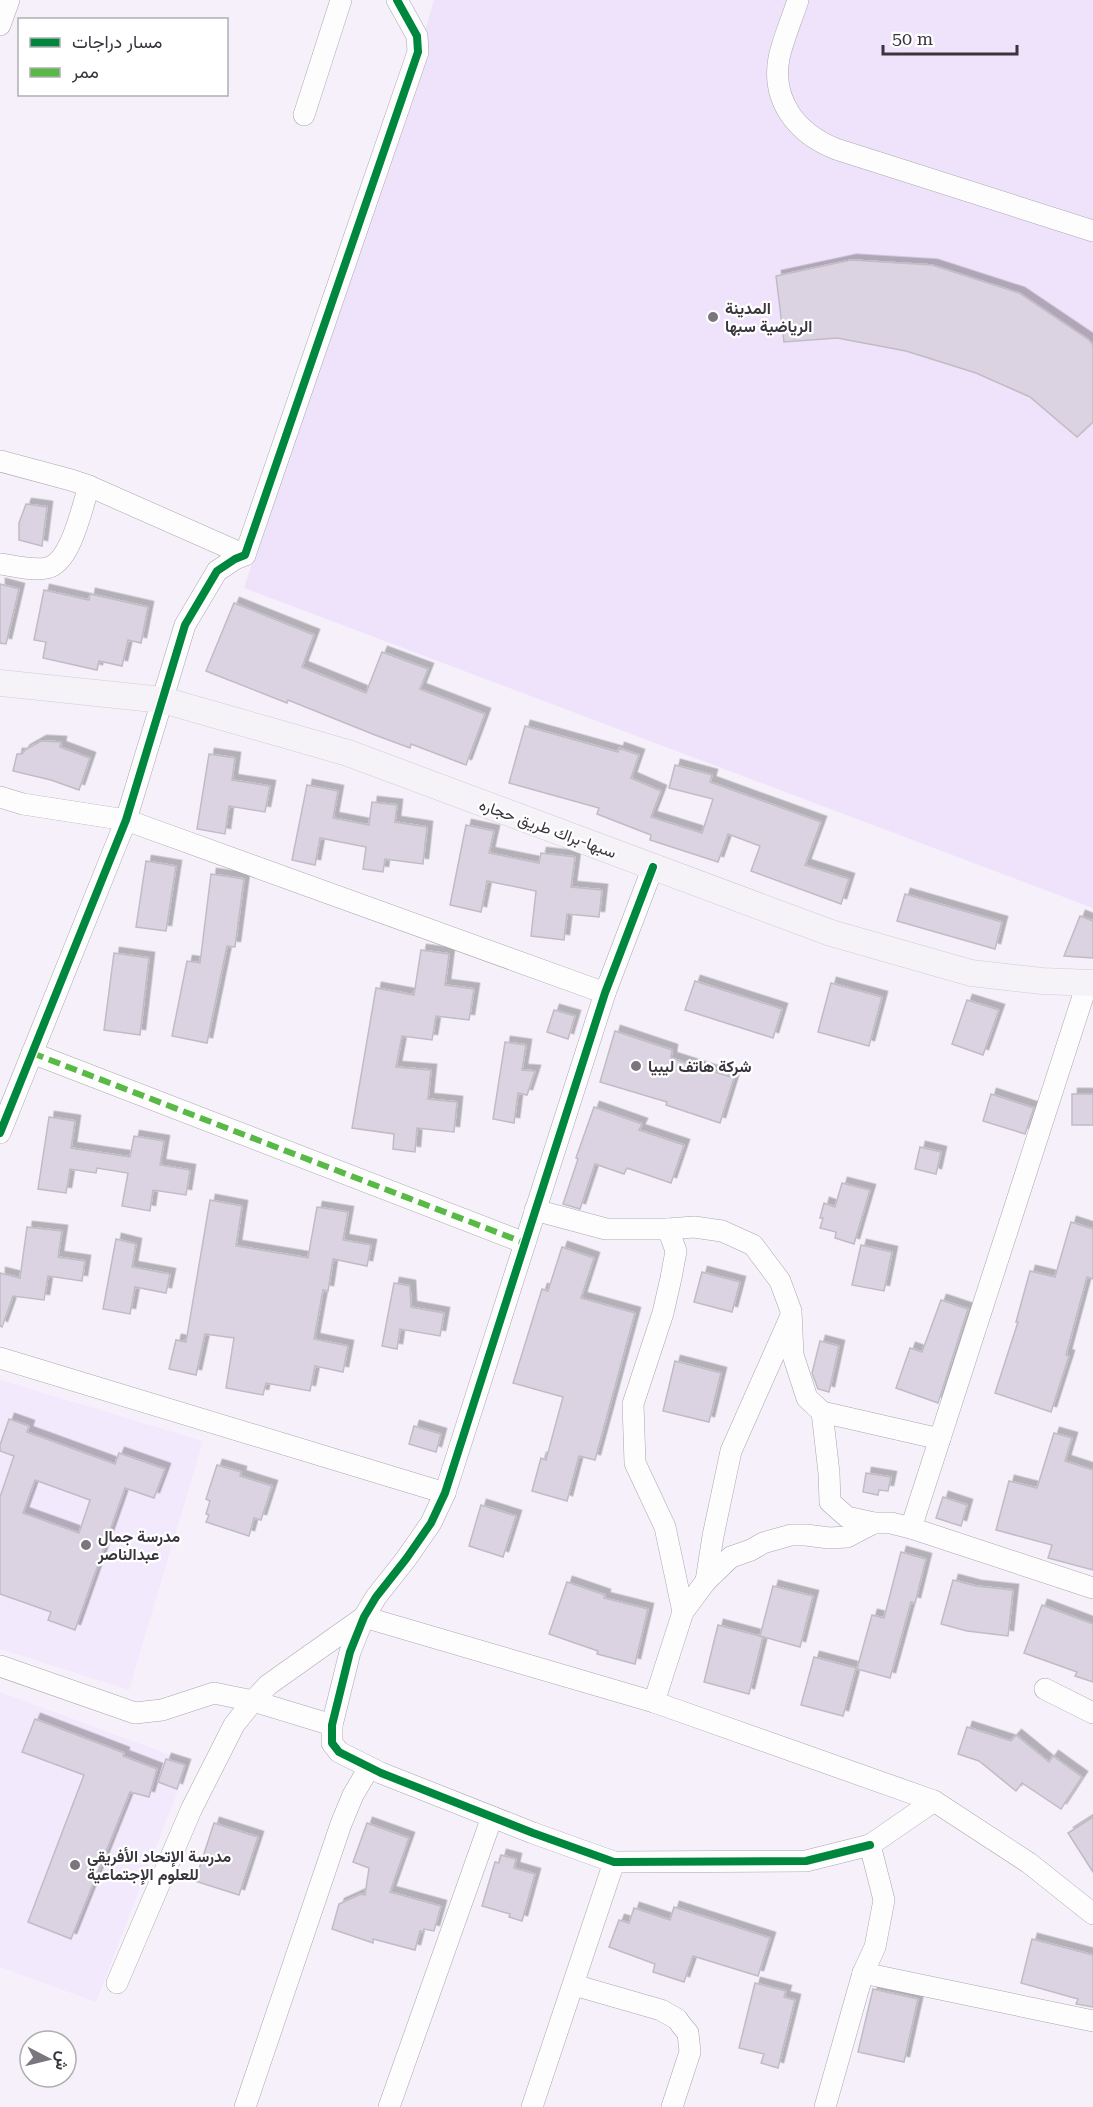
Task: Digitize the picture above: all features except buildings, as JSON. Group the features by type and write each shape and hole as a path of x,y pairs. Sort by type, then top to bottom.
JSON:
{"main road":[{"name":"سبها-براك طريق حجاره","path":"0,683 163,700 348,753 831,933 971,973 1090,983"}],"street":[{"path":"0,25 9,0"},
{"path":"304,115 341,0"},
{"path":"245,555 418,52 417,36 397,0"},
{"path":"798,0 779,58 778,78 781,97 790,115 802,130 818,142 836,149 1093,231"},
{"path":"0,461 89,486 245,555"},
{"path":"0,564 47,568 57,564 69,547 89,486"},
{"path":"0,1133 126,820 185,624 217,571 234,559 245,555"},
{"path":"0,797 23,804 126,820 605,993"},
{"path":"653,867 605,993 445,1493 431,1523 376,1597 364,1617 350,1652 332,1725 333,1743 339,1752 369,1768 614,1863 806,1861 870,1845 934,1800"},
{"path":"911,1528 1090,983"},
{"path":"32,1053 525,1243"},
{"path":"536,1210 606,1229 694,1227 722,1231 753,1245 780,1281 791,1315 793,1355 807,1398 822,1412 940,1439"},
{"path":"668,1228 676,1251 663,1313 633,1404 633,1436 635,1463 665,1527 683,1612"},
{"path":"706,1581 731,1451 791,1315"},
{"path":"0,1358 445,1493"},
{"path":"822,1412 830,1502 847,1517 911,1528 1093,1588"},
{"path":"654,1702 683,1612 706,1581 731,1557 791,1535 829,1539 847,1537 874,1523"},
{"path":"117,1983 191,1810 234,1725 268,1685 364,1617"},
{"path":"364,1617 654,1702 934,1800 1029,1863 1093,1914"},
{"path":"0,1666 135,1713 162,1710 214,1693 253,1701 332,1725"},
{"path":"1045,1689 1093,1713"},
{"path":"245,2107 341,1824 353,1795 369,1768"},
{"path":"389,2107 492,1817"},
{"path":"825,2107 863,1973 874,1947 884,1900 870,1845"},
{"path":"532,2107 614,1863"},
{"path":"863,1973 1093,2021"},
{"path":"574,1985 661,2010 677,2019 688,2033 690,2052 672,2107"}],"shaded area":[{"name":"المدينة الرياضية سبها","path":"434,0 1093,0 1093,908 244,588"},
{"name":"مدرسة جمال عبدالناصر","path":"0,1380 203,1441 129,1690 0,1649"},
{"name":"مدرسة الإتحاد الأفريقي للعلوم الإجتماعية","path":"0,1692 189,1762 96,2002 0,1967"}],"marked path":[{"path":"32,1053 525,1243"}],"cycle path":[{"path":"0,1133 126,820 185,625 217,571 245,555 418,52 417,36 397,0"},
{"path":"653,867 605,993 445,1493 431,1523 376,1597 364,1617 350,1652 332,1725 332,1743 339,1752 381,1773 533,1833 614,1862 806,1861 870,1845"}],"place":[{"name":"المدينة الرياضية سبها","path":"713,317"},
{"name":"شركة هاتف ليبيا","path":"636,1066"},
{"name":"مدرسة جمال عبدالناصر","path":"86,1545"},
{"name":"مدرسة الإتحاد الأفريقي للعلوم الإجتماعية","path":"75,1865"}]}
